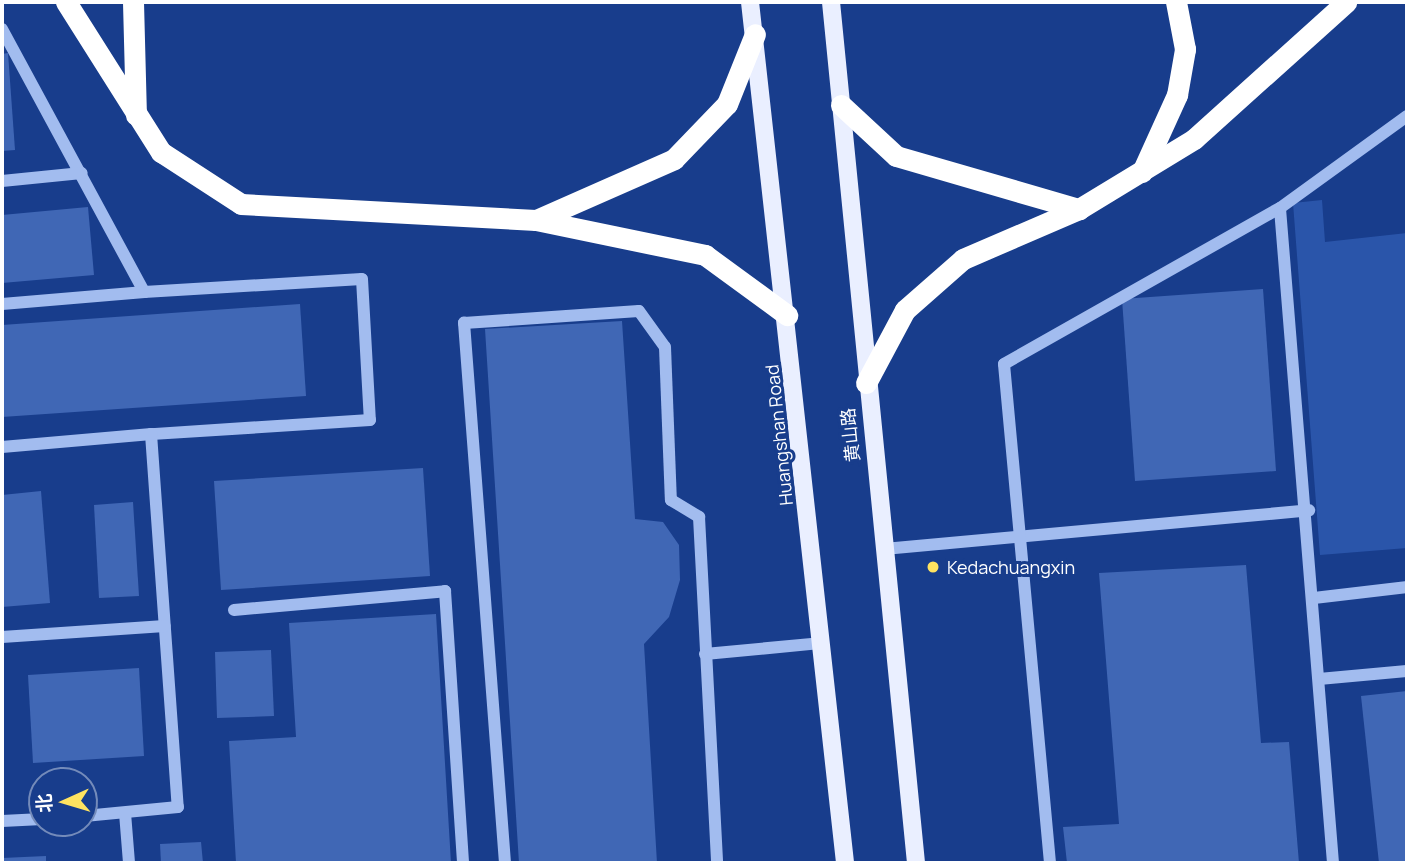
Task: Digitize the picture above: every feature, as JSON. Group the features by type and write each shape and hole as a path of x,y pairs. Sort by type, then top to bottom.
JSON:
{"highway":[{"path":"66,2 136,120 161,152 241,204 536,220 705,255 787,316"},
{"path":"133,2 136,120"},
{"path":"1142,172 1177,95 1185,48 1176,2"},
{"path":"866,383 905,310 963,259 1079,209 1194,139 1346,2"},
{"path":"536,220 674,159 727,104 754,34"},
{"path":"841,105 896,156 1079,209"}],"main road":[{"name":"Huangshan Road","path":"750,2 787,316 845,863"},
{"name":"黄山路","path":"831,2 866,383 916,863"}],"lane":[{"path":"2,29 144,292"},
{"path":"1050,863 1016,536 1004,364 1280,208 1407,116"},
{"path":"2,181 82,173"},
{"path":"1280,208 1309,510 1333,863"},
{"path":"2,304 144,292 362,279 370,420 2,447"},
{"path":"505,863 464,323 639,311 665,347 671,500 699,517 717,863"},
{"path":"98,815 178,807 151,434"},
{"path":"884,549 1309,510"},
{"path":"1314,598 1407,587"},
{"path":"234,610 445,591 463,863"},
{"path":"2,637 165,626"},
{"path":"705,654 822,643"},
{"path":"1319,679 1407,671"},
{"path":"125,813 129,863"},
{"path":"2,821 28,820"}],"shaded area":[{"path":"1322,200 1325,242 1407,233 1407,548 1320,555 1293,203"}],"building":[{"path":"8,53 15,150 2,151 2,54"},
{"path":"88,207 94,275 2,283 2,215"},
{"path":"1263,289 1276,471 1135,481 1122,299"},
{"path":"300,304 306,396 2,417 2,325"},
{"path":"622,321 635,519 663,522 679,545 680,580 669,617 644,644 657,863 519,863 485,329"},
{"path":"423,468 430,576 221,590 214,481"},
{"path":"41,491 50,603 2,607 2,495"},
{"path":"133,502 139,596 99,598 94,505"},
{"path":"1246,565 1261,743 1289,742 1299,863 1067,863 1063,827 1119,824 1099,573"},
{"path":"436,614 451,863 236,863 229,741 296,737 289,623"},
{"path":"271,650 274,716 217,718 215,652"},
{"path":"139,668 144,756 33,763 28,675"},
{"path":"1407,691 1407,863 1379,863 1361,696"},
{"path":"201,842 203,863 161,863 160,844"},
{"path":"46,856 46,863 2,863 2,858"}],"place":[{"name":"Kedachuangxin","path":"933,567"}]}
